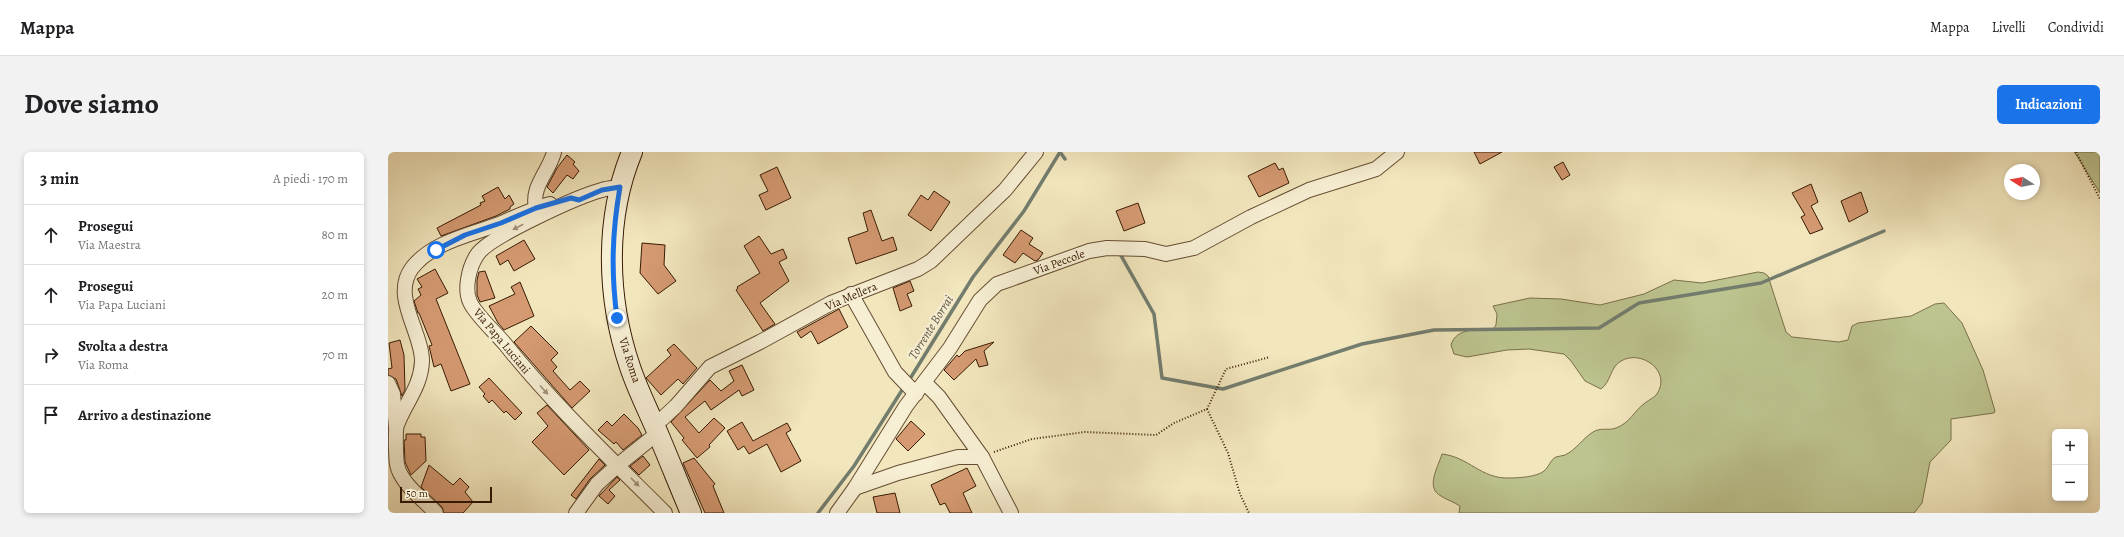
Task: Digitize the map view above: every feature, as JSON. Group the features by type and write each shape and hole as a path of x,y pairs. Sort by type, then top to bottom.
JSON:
{"main road":[{"name":"Via Roma","path":"632,152 620,187 615,216 612,261 617,318 631,368 691,513"}],"street":[{"path":"536,208 535,190 550,164 554,152"},
{"name":"Via Mellera","path":"576,513 597,484 656,428 662,419 676,406 710,367 851,294 918,268 931,261 1005,190 1036,152"},
{"name":"Via Peccole","path":"837,513 855,488 916,388 980,300 997,284 1089,251 1107,248 1144,249 1166,254 1194,248 1251,217 1309,190 1376,169 1397,152"},
{"name":"Via Papa Luciani","path":"620,187 602,190 540,216 503,235 477,254 470,269 468,281 469,301 516,360 556,403 665,513"},
{"path":"396,427 416,390 422,362 420,346 406,299 406,278 411,270 425,256 458,237 501,223 536,208 571,198 579,200"},
{"path":"851,294 894,372 916,388 939,397 982,457 1010,513"},
{"path":"388,383 393,394 399,474 436,513"},
{"path":"855,488 898,473 958,457 982,457"}],"path":[{"path":"2076,152 2100,198"},
{"path":"982,457 1032,439 1085,432 1156,435 1174,423 1207,409 1226,369 1270,357"},
{"path":"1207,409 1228,453 1240,494 1249,513"}],"green space":[{"path":"2074,152 2100,152 2100,193 2075,153"},
{"path":"1758,272 1764,273 1768,276 1786,332 1792,337 1839,342 1848,340 1852,326 1858,323 1911,316 1935,304 1944,303 1962,323 1983,370 1995,411 1994,413 1951,419 1951,440 1930,462 1922,503 1914,513 1459,513 1460,506 1436,492 1433,483 1442,454 1460,459 1483,472 1499,477 1517,478 1537,475 1547,468 1554,458 1569,453 1593,432 1613,429 1621,426 1641,406 1657,394 1661,385 1661,377 1652,364 1637,358 1629,358 1617,364 1607,383 1601,389 1585,381 1571,361 1564,354 1529,349 1507,350 1467,357 1454,354 1451,345 1458,335 1463,332 1493,329 1496,325 1497,314 1493,306 1530,298 1561,299 1600,305 1644,294 1674,280 1702,283"}],"building":[{"path":"1474,152 1502,152 1480,164"},
{"path":"567,155 575,162 573,164 579,171 573,179 567,175 553,193 547,187 557,168"},
{"path":"1563,162 1570,175 1562,180 1554,167"},
{"path":"1275,163 1279,170 1283,168 1289,183 1259,197 1248,176"},
{"path":"777,167 791,198 766,210 759,195 768,191 760,175"},
{"path":"1811,184 1818,202 1811,206 1823,229 1810,234 1801,217 1805,215 1792,193"},
{"path":"498,187 505,199 509,195 514,204 510,207 510,209 496,216 441,236 437,228 481,205 480,203 485,201 482,196"},
{"path":"934,191 950,202 931,231 908,215 921,195 928,200"},
{"path":"1861,192 1868,212 1849,222 1841,201"},
{"path":"1138,203 1145,223 1124,231 1116,211"},
{"path":"871,210 882,241 893,237 897,250 856,264 848,238 868,231 863,213"},
{"path":"1021,230 1033,238 1029,244 1043,253 1038,260 1035,261 1023,253 1015,263 1003,255"},
{"path":"759,236 771,254 783,249 787,258 779,262 789,281 760,303 775,324 763,331 736,290 738,288 737,287 760,273 744,246"},
{"path":"524,240 535,259 514,271 508,260 500,265 496,256"},
{"path":"642,243 665,245 664,265 676,281 658,294 640,273"},
{"path":"435,269 448,293 436,299 470,384 451,391 441,364 434,367 429,346 432,345 414,301 421,295 418,289 422,287 417,279"},
{"path":"485,271 495,298 480,302 477,295 477,280 479,272"},
{"path":"910,281 914,291 907,294 912,306 900,311 893,288"},
{"path":"520,282 534,316 504,330 498,323 489,306 515,294 511,287"},
{"path":"839,309 848,327 818,344 811,331 801,338 797,332"},
{"path":"531,326 558,353 551,360 557,367 553,371 570,390 580,381 590,391 572,408 514,342"},
{"path":"400,340 404,355 405,390 402,396 396,379 388,375 388,369 392,368 389,343"},
{"path":"994,342 984,351 988,365 979,367 976,359 954,380 944,370 957,355 959,357 965,351"},
{"path":"674,344 697,368 683,384 678,379 661,395 646,378 671,355 667,350"},
{"path":"742,365 754,390 742,396 739,390 711,410 705,401 685,417 699,433 714,418 725,428 709,445 710,447 697,458 682,440 684,438 671,422 710,380 721,391 734,381 729,371"},
{"path":"489,378 522,413 515,420 506,411 504,413 492,400 489,403 483,396 485,394 479,387"},
{"path":"547,405 589,450 564,475 532,442 548,426 537,413"},
{"path":"624,414 638,428 642,435 623,450 616,442 614,444 598,430 607,421 612,426"},
{"path":"911,421 925,434 908,451 896,439"},
{"path":"742,422 753,441 787,423 791,430 786,433 801,461 781,472 767,444 749,454 744,446 738,450 727,431"},
{"path":"406,434 421,434 421,437 425,437 426,461 411,475 405,462 404,440 406,440"},
{"path":"643,456 650,465 639,475 630,466"},
{"path":"694,458 715,484 713,486 724,513 705,513 683,463"},
{"path":"599,459 605,465 590,479 576,499 571,495"},
{"path":"429,465 453,485 460,478 469,487 465,492 473,502 463,513 444,513 442,507 421,487"},
{"path":"967,468 976,486 963,493 972,513 950,513 945,503 940,505 931,485"},
{"path":"617,477 620,480 609,490 615,496 608,504 599,496"},
{"path":"895,493 900,513 877,513 873,497"}],"waterway":[{"name":"Torrente Borrai","path":"908,382 973,277 1024,211 1060,152 1065,159"},
{"path":"1119,252 1154,314 1162,378 1223,389 1362,344 1434,330 1599,328 1639,303 1761,283 1884,231"},
{"name":"Torrente Borrai","path":"818,513 854,466 904,387"}],"route":[{"path":"436,250 458,237 501,223 536,208 571,198 579,200 602,190 620,187 615,216 612,261 613,292 617,318"}]}
